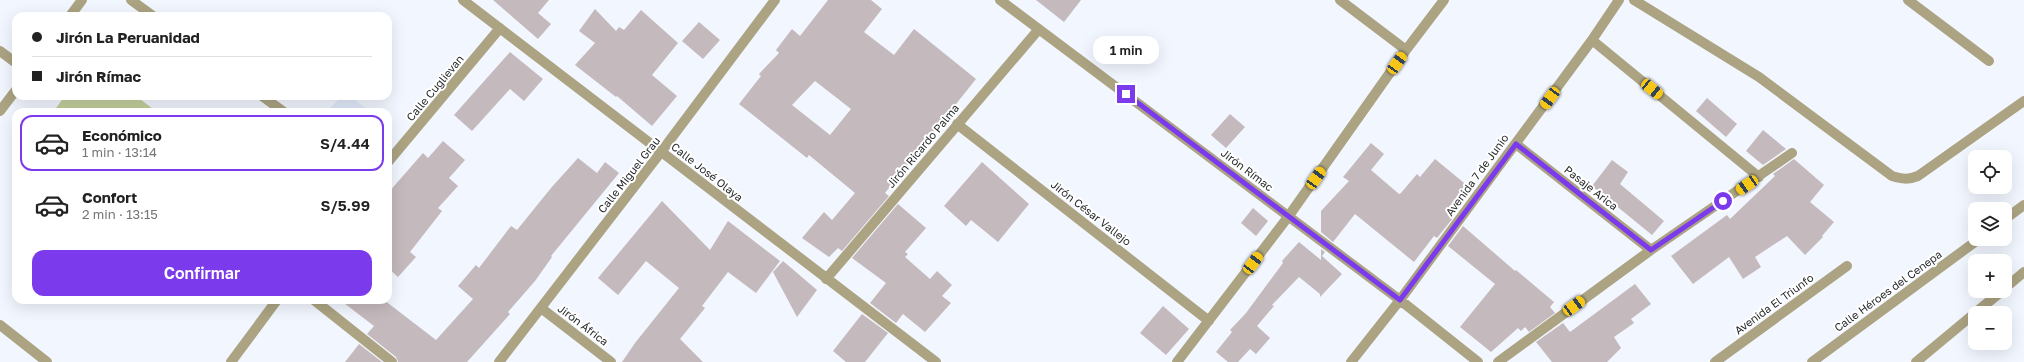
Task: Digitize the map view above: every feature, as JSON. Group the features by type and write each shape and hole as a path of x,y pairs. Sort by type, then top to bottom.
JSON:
{"street":[{"path":"73,12 82,0"},
{"path":"131,0 148,12"},
{"name":"Calle José Olaya","path":"464,0 826,279 923,358 936,362"},
{"name":"Calle Miguel Grau","path":"499,362 661,152 775,0"},
{"name":"Jirón Rímac","path":"1000,0 1400,300 1478,362"},
{"path":"1340,0 1406,50"},
{"path":"1177,362 1288,217 1406,50 1444,0"},
{"name":"Avenida 7 de Junio","path":"1351,362 1400,300 1516,144 1592,40 1619,0"},
{"path":"1634,0 1759,77 1892,176 1901,179 1910,179 1918,176 2024,101"},
{"path":"1908,0 1989,61"},
{"name":"Calle Cuglievan","path":"392,157 500,28"},
{"name":"Jirón Ricardo Palma","path":"826,279 1039,29"},
{"path":"1592,40 1759,177"},
{"path":"0,50 12,60"},
{"path":"0,111 12,95"},
{"path":"268,100 278,108"},
{"name":"Jirón César Vallejo","path":"957,124 1209,321"},
{"name":"Pasaje Arica","path":"1516,144 1651,250"},
{"path":"1498,362 1651,250 1792,153"},
{"path":"2012,214 2024,205"},
{"name":"Calle Héroes del Cenepa","path":"1812,362 1969,246"},
{"name":"Avenida El Triunfo","path":"1715,362 1847,266"},
{"path":"2012,282 2024,272"},
{"path":"1984,306 1993,298"},
{"path":"231,362 274,304"},
{"path":"319,304 392,362"},
{"name":"Jirón África","path":"541,308 611,362"},
{"path":"1916,362 1968,319"},
{"path":"0,325 47,362"}],"shaded area":[{"path":"338,100 355,100 366,108 330,108"}],"green space":[{"path":"62,100 141,100 152,108 56,108"}],"building":[{"path":"493,0 549,0 538,13 551,24 538,39"},
{"path":"828,0 871,0 882,9 864,32 894,55 914,29 976,79 885,193 889,196 842,251 838,248 829,257 802,238 824,212 832,220 855,193 809,155 807,158 739,104 761,76 759,74 779,53 776,50 792,29 800,36","holes":["815,81 851,109 830,135 792,105"]},
{"path":"1036,0 1081,0 1064,22"},
{"path":"595,9 616,31 619,27 624,30 641,10 678,43 652,75 677,96 652,126 617,96 616,97 575,65 595,43 579,31"},
{"path":"699,22 720,40 703,59 682,41"},
{"path":"510,52 543,79 524,101 510,89 472,131 454,115"},
{"path":"1707,98 1737,124 1726,137 1696,111"},
{"path":"1230,114 1245,127 1226,148 1211,135"},
{"path":"1763,130 1786,149 1763,165 1746,151"},
{"path":"443,141 465,160 449,178 458,186 438,208 442,211 410,252 416,257 398,277 392,272 392,188 423,153 428,158"},
{"path":"1371,143 1384,154 1371,170 1399,194 1417,174 1420,177 1435,159 1469,187 1448,214 1453,218 1437,238 1434,236 1414,262 1355,214 1333,242 1321,232 1321,211 1349,181 1343,177"},
{"path":"578,158 597,173 605,162 619,173 551,256 552,257 535,281 508,312 510,314 467,362 398,362 396,357 367,334 374,326 345,304 389,304 436,340 473,299 458,286 476,265 479,268 511,226 517,230 551,188"},
{"path":"1794,159 1824,185 1810,202 1834,222 1822,236 1823,237 1805,255 1787,236 1755,257 1761,267 1743,279 1729,257 1693,284 1671,256 1727,215 1730,219 1775,176 1773,174"},
{"path":"1612,160 1628,172 1620,184 1664,221 1652,235 1592,186"},
{"path":"982,162 1029,204 998,242 971,220 966,226 944,206"},
{"path":"662,201 710,250 728,221 780,261 756,293 728,272 702,306 705,308 680,339 703,362 622,362 635,343 679,288 646,261 618,295 598,278"},
{"path":"898,204 926,228 905,252 908,254 905,257 930,279 937,271 952,285 942,296 951,303 925,332 903,314 896,323 870,303 886,283 852,258"},
{"path":"1253,208 1268,221 1256,236 1241,223"},
{"path":"1463,226 1515,271 1516,270 1554,302 1550,307 1555,313 1529,332 1525,327 1521,331 1518,328 1491,352 1460,327 1495,284 1448,246"},
{"path":"1299,242 1321,260 1321,249 1325,252 1322,256 1342,274 1320,297 1320,294 1299,277 1272,305 1274,306 1257,326 1270,338 1256,354 1250,349 1238,362 1228,362 1216,352 1232,332 1230,330 1246,313 1283,263 1282,261"},
{"path":"783,261 817,290 797,317 773,272"},
{"path":"1635,284 1651,304 1631,319 1634,323 1614,337 1621,348 1607,362 1552,362 1536,342 1563,323 1570,332"},
{"path":"1163,306 1189,329 1166,355 1140,333"},
{"path":"862,314 888,333 865,362 846,362 833,351"},
{"path":"359,344 382,362 345,362"}],"route":[{"path":"1126,94 1400,300 1516,144 1651,250 1723,201"}]}
